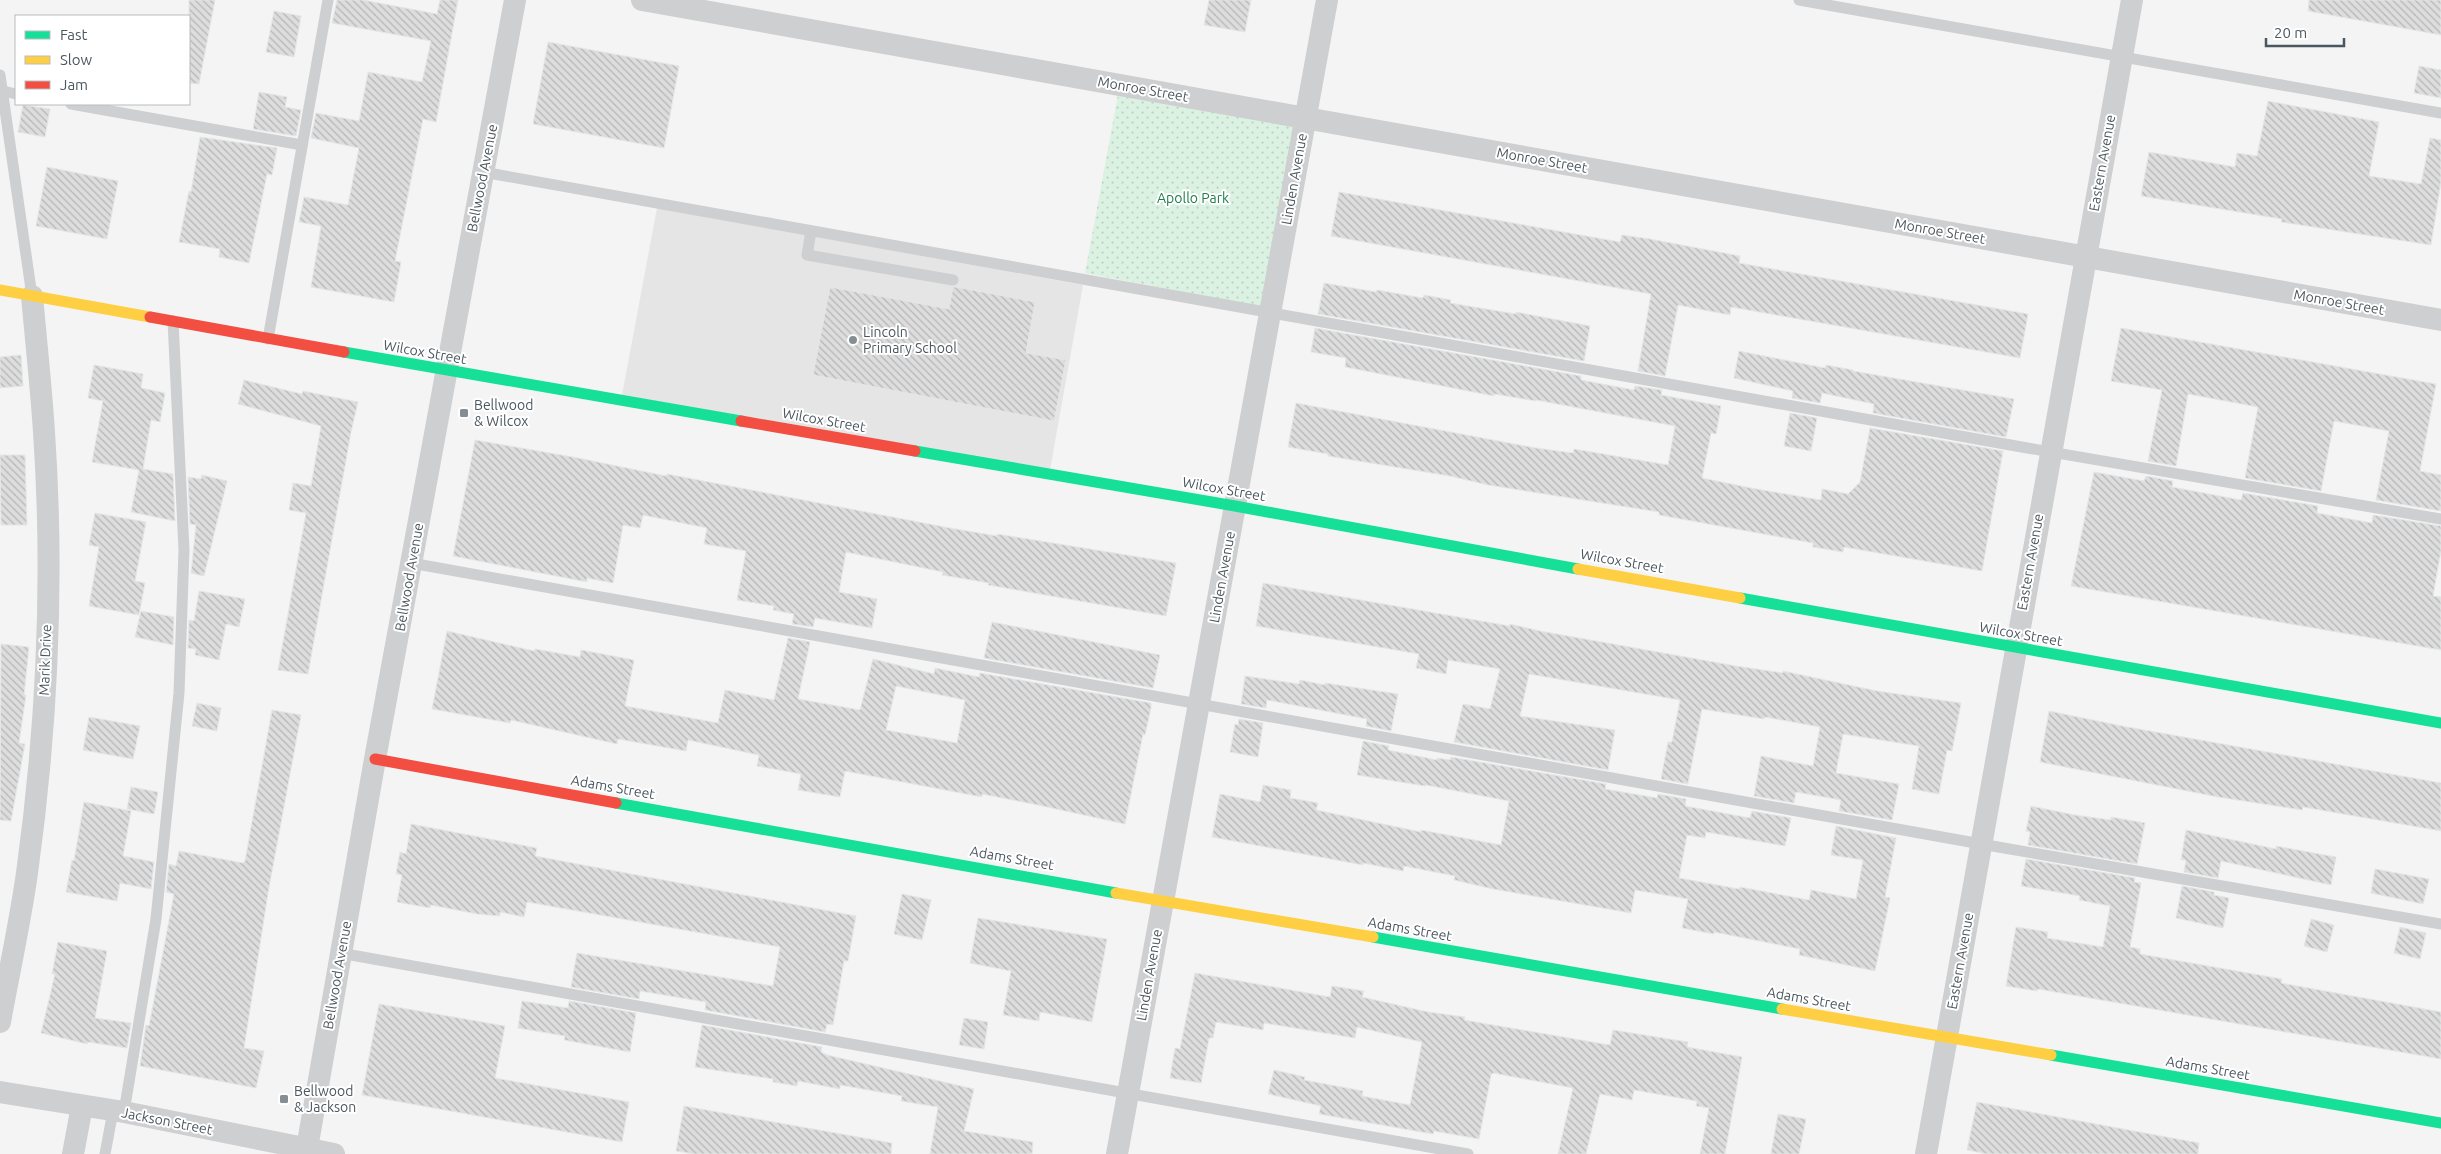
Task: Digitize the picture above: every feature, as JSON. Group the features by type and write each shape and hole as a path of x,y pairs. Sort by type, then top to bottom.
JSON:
{"street":[{"name":"Bellwood Avenue","path":"307,1151 375,759 515,0"},
{"name":"Monroe Street","path":"642,0 2441,320"},
{"name":"Linden Avenue","path":"1117,1154 1327,0"},
{"name":"Eastern Avenue","path":"1926,1154 2084,257 2132,0"},
{"name":"Wilcox Street","path":"0,290 446,371 1235,506 2015,648 2441,723"},
{"name":"Marik Drive","path":"0,1022 27,874 42,720 45,657 48,552 46,475 32,296"},
{"name":"Adams Street","path":"375,759 1163,901 2441,1123"},
{"name":"Jackson Street","path":"0,1092 118,1112 307,1151 334,1154"},
{"path":"73,1154 82,1106"}],"lane":[{"path":"268,339 328,0"},
{"path":"1800,0 2441,113"},
{"path":"0,75 32,296"},
{"path":"3,92 15,94"},
{"path":"77,105 302,145"},
{"path":"483,172 2050,452 2441,519"},
{"path":"811,230 807,255 953,280"},
{"path":"105,1154 118,1112 156,919 179,693 184,550 173,321"},
{"path":"411,563 1981,844 2441,924"},
{"path":"340,953 1468,1154"}],"shaded area":[{"name":"Lincoln Primary School","path":"657,208 1083,285 1050,470 622,395"}],"green space":[{"name":"Apollo Park","path":"1119,89 1301,122 1267,308 1085,273"}],"building":[{"path":"189,0 215,0 199,84 190,83"},
{"path":"337,0 363,0 437,14 440,0 458,0 436,122 423,119 395,261 401,262 394,302 311,287 321,226 299,222 304,197 348,205 359,148 311,138 316,113 359,121 368,72 422,82 431,41 332,23"},
{"path":"1209,0 1251,0 1245,32 1204,25"},
{"path":"2309,0 2441,0 2441,35 2308,11"},
{"path":"274,11 301,16 294,57 266,52"},
{"path":"548,42 679,66 664,148 533,124"},
{"path":"2419,66 2441,70 2441,98 2414,93"},
{"path":"259,92 287,97 285,107 301,110 296,136 253,129"},
{"path":"2268,101 2379,122 2369,176 2421,184 2430,138 2441,140 2441,182 2431,245 2281,222 2282,219 2141,196 2149,152 2235,167 2237,153 2257,156"},
{"path":"23,105 50,109 45,137 18,132"},
{"path":"200,137 277,148 272,175 267,174 249,263 219,257 220,249 179,242 189,191 191,192"},
{"path":"47,167 118,181 107,239 36,226"},
{"path":"1339,192 1620,242 1622,235 1650,239 1740,256 1739,263 2028,314 2020,358 1731,307 1730,315 1678,305 1665,376 1638,371 1651,294 1331,236"},
{"path":"1324,283 1423,298 1424,295 1451,300 1450,303 1516,314 1516,312 1590,326 1584,361 1318,314"},
{"path":"830,287 949,309 953,287 1035,302 1026,353 1066,360 1054,421 813,375"},
{"path":"1315,328 1581,376 1581,380 1634,390 1635,386 1662,390 1661,395 1721,406 1716,434 1711,433 1702,478 1751,488 1821,500 1822,489 1848,494 1860,482 1870,428 2003,451 1982,571 1844,547 1843,552 1813,547 1813,543 1659,515 1659,512 1488,485 1450,476 1328,456 1328,454 1288,447 1296,403 1536,448 1573,453 1574,449 1668,465 1675,426 1536,400 1494,394 1494,396 1345,367 1346,358 1311,352"},
{"path":"2121,328 2436,384 2420,471 2441,475 2441,511 2376,500 2389,431 2334,421 2321,491 2245,478 2258,407 2188,394 2176,466 2148,461 2162,390 2111,381"},
{"path":"1739,351 1825,368 1826,365 2014,399 2006,437 1873,413 1874,404 1822,393 1820,403 1792,398 1793,391 1734,378"},
{"path":"21,355 23,386 0,388 0,357"},
{"path":"94,365 143,374 141,388 165,393 160,422 151,420 143,469 173,474 175,521 131,512 139,470 92,462 103,401 88,398"},
{"path":"244,380 302,394 303,391 358,402 308,674 278,670 306,513 289,510 293,483 311,486 321,426 238,404"},
{"path":"1790,413 1817,418 1811,451 1784,446"},
{"path":"475,440 666,476 667,474 950,528 1176,563 1166,616 988,585 989,583 942,575 943,572 846,552 839,592 877,599 872,628 815,618 813,627 792,624 794,614 773,610 774,606 737,600 746,551 704,544 707,528 643,515 640,528 623,525 613,583 587,578 587,582 453,556"},
{"path":"0,455 25,455 27,525 1,525"},
{"path":"2094,472 2144,481 2146,476 2173,481 2172,487 2241,500 2243,493 2318,506 2317,513 2372,523 2373,515 2441,526 2441,551 2433,596 2441,597 2441,650 2071,586"},
{"path":"202,475 227,481 204,576 191,573 196,525 190,524 188,477 201,479"},
{"path":"95,513 146,522 135,581 145,583 139,615 89,606 99,547 89,545"},
{"path":"1263,583 1510,626 1510,624 1736,666 1783,673 1783,671 1877,691 1961,703 1952,751 1947,750 1939,794 1912,789 1919,746 1843,734 1836,773 1899,784 1892,820 1839,811 1841,800 1796,792 1794,803 1754,796 1761,756 1813,766 1820,727 1765,717 1764,719 1702,709 1688,784 1661,779 1668,742 1672,742 1680,700 1529,674 1520,716 1615,730 1608,770 1454,742 1463,704 1490,709 1500,669 1448,660 1446,674 1416,668 1419,654 1256,626"},
{"path":"199,591 245,599 239,627 226,624 219,660 195,655 196,649 188,648 189,620 194,621"},
{"path":"141,611 174,617 173,645 135,637"},
{"path":"992,622 1160,655 1153,688 984,658"},
{"path":"447,631 534,651 535,649 580,657 581,650 634,660 625,706 718,723 725,690 774,700 788,638 810,642 798,699 860,710 873,659 934,674 935,668 979,677 980,673 1151,703 1125,824 982,794 982,797 845,771 840,797 798,790 801,774 757,766 759,755 688,740 686,751 618,739 617,744 511,720 510,723 432,709","holes":["896,686 965,700 957,743 886,730"]},
{"path":"1,644 29,647 24,695 26,695 19,743 25,744 11,821 0,820"},
{"path":"1245,676 1299,684 1300,680 1398,694 1391,731 1366,726 1367,719 1267,700 1266,708 1241,704"},
{"path":"197,703 221,708 217,731 192,726"},
{"path":"272,710 301,715 268,893 244,1048 264,1051 256,1088 140,1066 146,1025 149,1026 174,894 166,892 169,864 176,866 179,851 243,863 245,861"},
{"path":"2049,711 2122,726 2441,783 2441,831 2303,807 2302,810 2218,797 2040,762"},
{"path":"89,717 140,726 133,759 83,750"},
{"path":"1239,719 1263,723 1258,757 1230,752 1235,724 1238,725"},
{"path":"1363,741 1389,746 1388,750 1437,760 1437,758 1450,760 1451,757 1606,784 1605,789 1657,798 1658,794 1686,799 1685,806 1750,818 1752,811 1791,818 1785,846 1706,832 1705,838 1687,835 1679,878 1739,889 1740,887 1809,900 1811,890 1856,899 1863,860 1831,855 1836,826 1896,838 1885,897 1890,898 1875,971 1799,955 1800,949 1714,932 1714,934 1682,928 1688,899 1635,890 1631,913 1493,889 1454,880 1455,876 1404,866 1403,871 1363,863 1363,865 1212,837 1220,794 1260,802 1263,785 1291,790 1290,798 1318,803 1316,810 1421,832 1421,830 1501,845 1509,801 1426,785 1357,775"},
{"path":"131,787 158,792 154,814 127,809"},
{"path":"84,802 131,811 123,856 154,862 151,889 120,883 117,901 66,892 72,860 74,861"},
{"path":"2031,806 2075,815 2111,820 2111,817 2145,823 2137,864 2028,845 2030,832 2026,831"},
{"path":"411,824 537,848 535,856 856,916 848,961 844,961 833,1025 827,1024 825,1032 705,1010 706,1002 640,991 639,999 571,987 577,953 773,986 780,947 527,902 524,917 500,912 500,916 477,914 431,905 430,908 397,902 402,875 396,874 400,852 406,854"},
{"path":"2186,830 2276,849 2276,846 2336,857 2331,885 2221,861 2218,878 2184,872 2186,860 2181,860"},
{"path":"2026,859 2135,878 2134,882 2141,883 2130,947 2140,949 2140,954 2282,979 2281,983 2441,1012 2441,1059 2038,989 2037,991 2006,986 2016,927 2048,932 2047,938 2103,947 2110,906 2079,900 2080,896 2021,886"},
{"path":"2375,869 2429,879 2423,904 2371,893"},
{"path":"2182,886 2214,892 2214,895 2229,898 2223,928 2176,918"},
{"path":"902,894 931,900 922,940 894,934"},
{"path":"978,918 1107,939 1092,1022 1040,1012 1039,1021 1003,1015 1011,971 970,963"},
{"path":"2311,919 2334,925 2327,952 2304,946"},
{"path":"2400,927 2426,933 2420,959 2394,953"},
{"path":"58,942 107,951 95,1018 131,1023 127,1048 88,1042 87,1044 41,1033 55,974 52,974"},
{"path":"1195,973 1330,997 1332,986 1364,991 1362,997 1428,1012 1465,1017 1464,1020 1610,1045 1613,1030 1688,1042 1687,1047 1742,1057 1725,1154 1700,1154 1709,1108 1696,1106 1697,1101 1634,1090 1632,1100 1600,1094 1586,1154 1558,1154 1573,1088 1493,1073 1491,1075 1479,1139 1434,1131 1433,1134 1319,1114 1321,1106 1268,1094 1274,1070 1305,1077 1304,1080 1363,1091 1362,1096 1410,1105 1422,1042 1357,1027 1355,1038 1264,1023 1263,1030 1216,1022 1213,1038 1209,1038 1201,1083 1170,1078 1175,1048 1180,1049"},
{"path":"522,1001 568,1008 569,1001 636,1013 630,1052 564,1040 565,1036 518,1028"},
{"path":"379,1004 505,1026 495,1078 629,1102 622,1142 362,1095"},
{"path":"964,1018 988,1022 984,1049 959,1045"},
{"path":"702,1025 822,1047 821,1052 827,1055 974,1089 964,1131 1033,1142 1032,1154 930,1154 938,1107 901,1101 902,1096 840,1085 840,1089 798,1081 797,1086 773,1082 773,1079 695,1067"},
{"path":"1977,1102 2199,1143 2198,1154 1987,1154 1967,1150"},
{"path":"684,1106 892,1143 891,1154 694,1154 676,1151"},
{"path":"1778,1114 1806,1119 1799,1154 1771,1154"}],"traffic: fast":[{"path":"344,352 741,421"},
{"path":"915,451 1235,506 1578,569"},
{"path":"1740,598 2441,723"},
{"path":"616,803 1116,893"},
{"path":"1373,937 1782,1009"},
{"path":"2051,1055 2441,1123"}],"traffic: slow":[{"path":"0,290 150,317"},
{"path":"1578,569 1740,598"},
{"path":"1116,893 1373,937"},
{"path":"1782,1009 2051,1055"}],"traffic: jam":[{"path":"150,317 344,352"},
{"path":"741,421 915,451"},
{"path":"375,759 616,803"}],"place":[{"name":"Lincoln Primary School","path":"853,340"},
{"name":"Bellwood & Wilcox","path":"464,413"},
{"name":"Bellwood & Jackson","path":"284,1099"}]}
